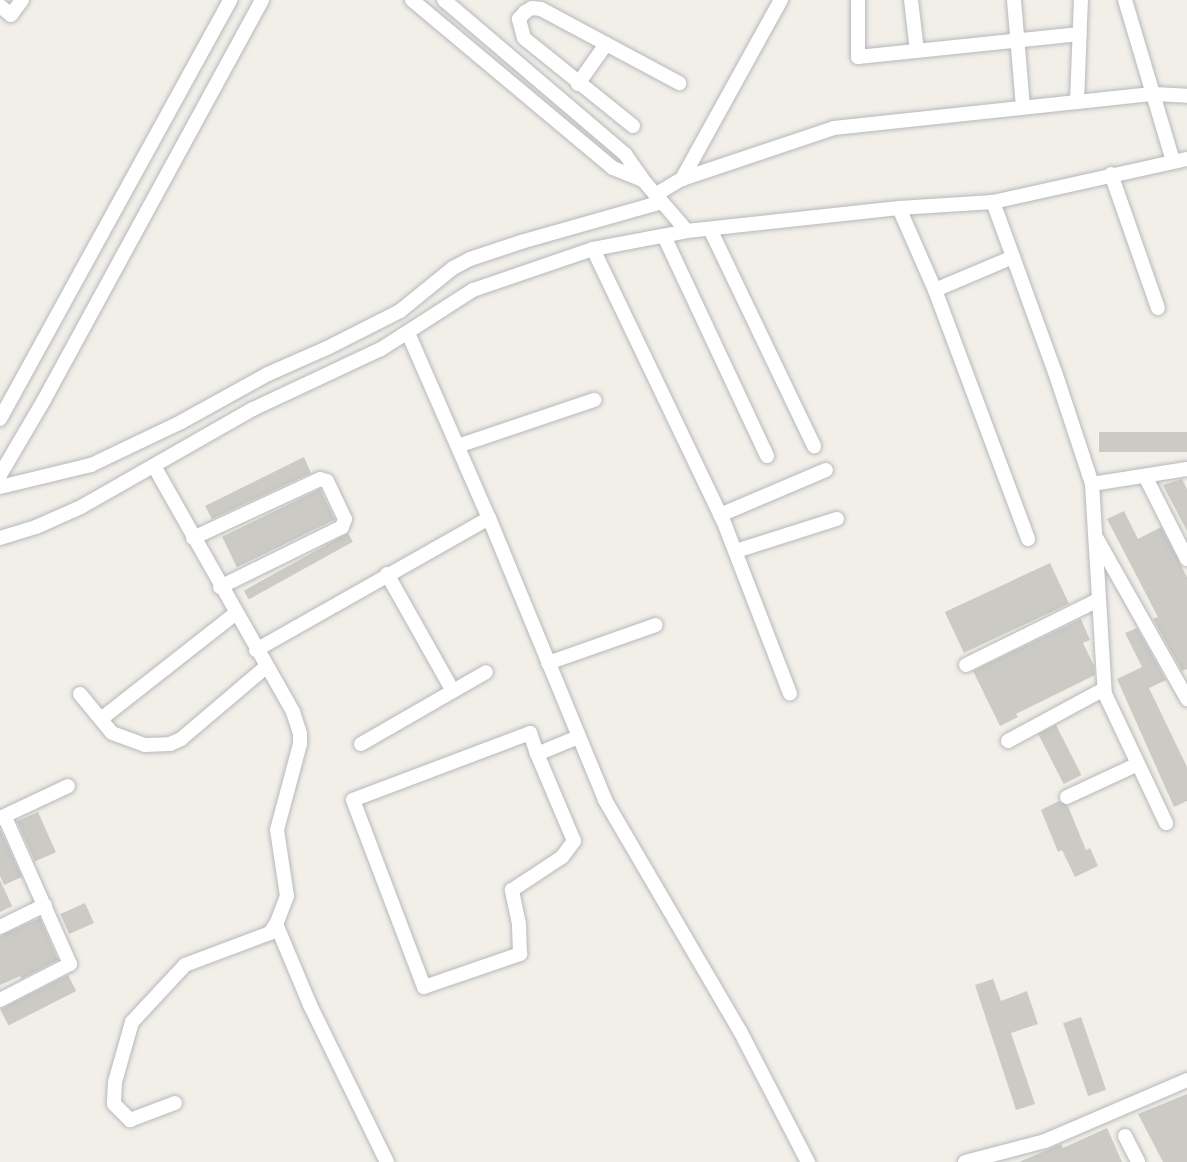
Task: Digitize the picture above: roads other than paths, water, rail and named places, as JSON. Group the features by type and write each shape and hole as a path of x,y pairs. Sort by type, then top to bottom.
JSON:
{"street":[{"path":"0,6 11,15 22,0"},
{"path":"0,419 231,0"},
{"path":"0,475 44,400 262,0"},
{"path":"412,0 613,168 643,180"},
{"path":"444,0 625,154 643,180 687,231"},
{"path":"0,487 91,465 171,427 267,374 327,348 400,311 453,268 470,259 659,199 682,179 781,0"},
{"path":"859,0 858,57 1080,34"},
{"path":"911,0 917,51"},
{"path":"1014,0 1023,108"},
{"path":"1077,102 1081,0"},
{"path":"0,538 36,527 81,507 253,409 408,333 460,297 483,285 593,249 687,231 899,208 993,202 1180,160 1154,94 1125,0"},
{"path":"633,126 578,84 524,38 519,19 525,12 532,8 541,9 678,83"},
{"path":"578,84 606,44"},
{"path":"531,99 559,68"},
{"path":"682,179 834,128 1154,94 1187,96"},
{"path":"1111,174 1158,308"},
{"path":"993,202 1055,372 1092,484 1104,689 1166,823"},
{"path":"899,208 935,290 1028,539"},
{"path":"710,229 814,446"},
{"path":"664,236 767,456"},
{"path":"593,249 736,551 790,694"},
{"path":"935,290 1013,256"},
{"path":"408,333 489,518 605,800 740,1031 808,1162"},
{"path":"458,446 594,400"},
{"path":"154,466 235,614 293,712 300,734 300,744 277,830 287,897 276,924 270,933 185,965 132,1022 115,1082 114,1104 130,1120 175,1102"},
{"path":"1092,484 1187,469"},
{"path":"720,515 826,470"},
{"path":"1145,477 1187,559"},
{"path":"193,538 320,479 327,481 345,519 342,527 220,587"},
{"path":"256,650 489,518"},
{"path":"736,551 837,519"},
{"path":"1095,534 1187,699"},
{"path":"387,574 453,691"},
{"path":"966,665 1098,600"},
{"path":"101,719 235,614"},
{"path":"548,663 656,625"},
{"path":"80,694 112,733 122,739 145,745 170,744 181,739 266,667"},
{"path":"361,744 486,672"},
{"path":"1008,741 1104,689"},
{"path":"530,733 537,754 574,841 562,857 512,890 519,924 520,954 424,987 353,800 530,733"},
{"path":"537,754 578,737"},
{"path":"1067,797 1138,764"},
{"path":"0,1000 70,964 3,817 68,786"},
{"path":"0,927 45,905"},
{"path":"276,924 310,1005 387,1162"},
{"path":"965,1162 1045,1141 1187,1080"},
{"path":"1125,1136 1138,1162"}]}
